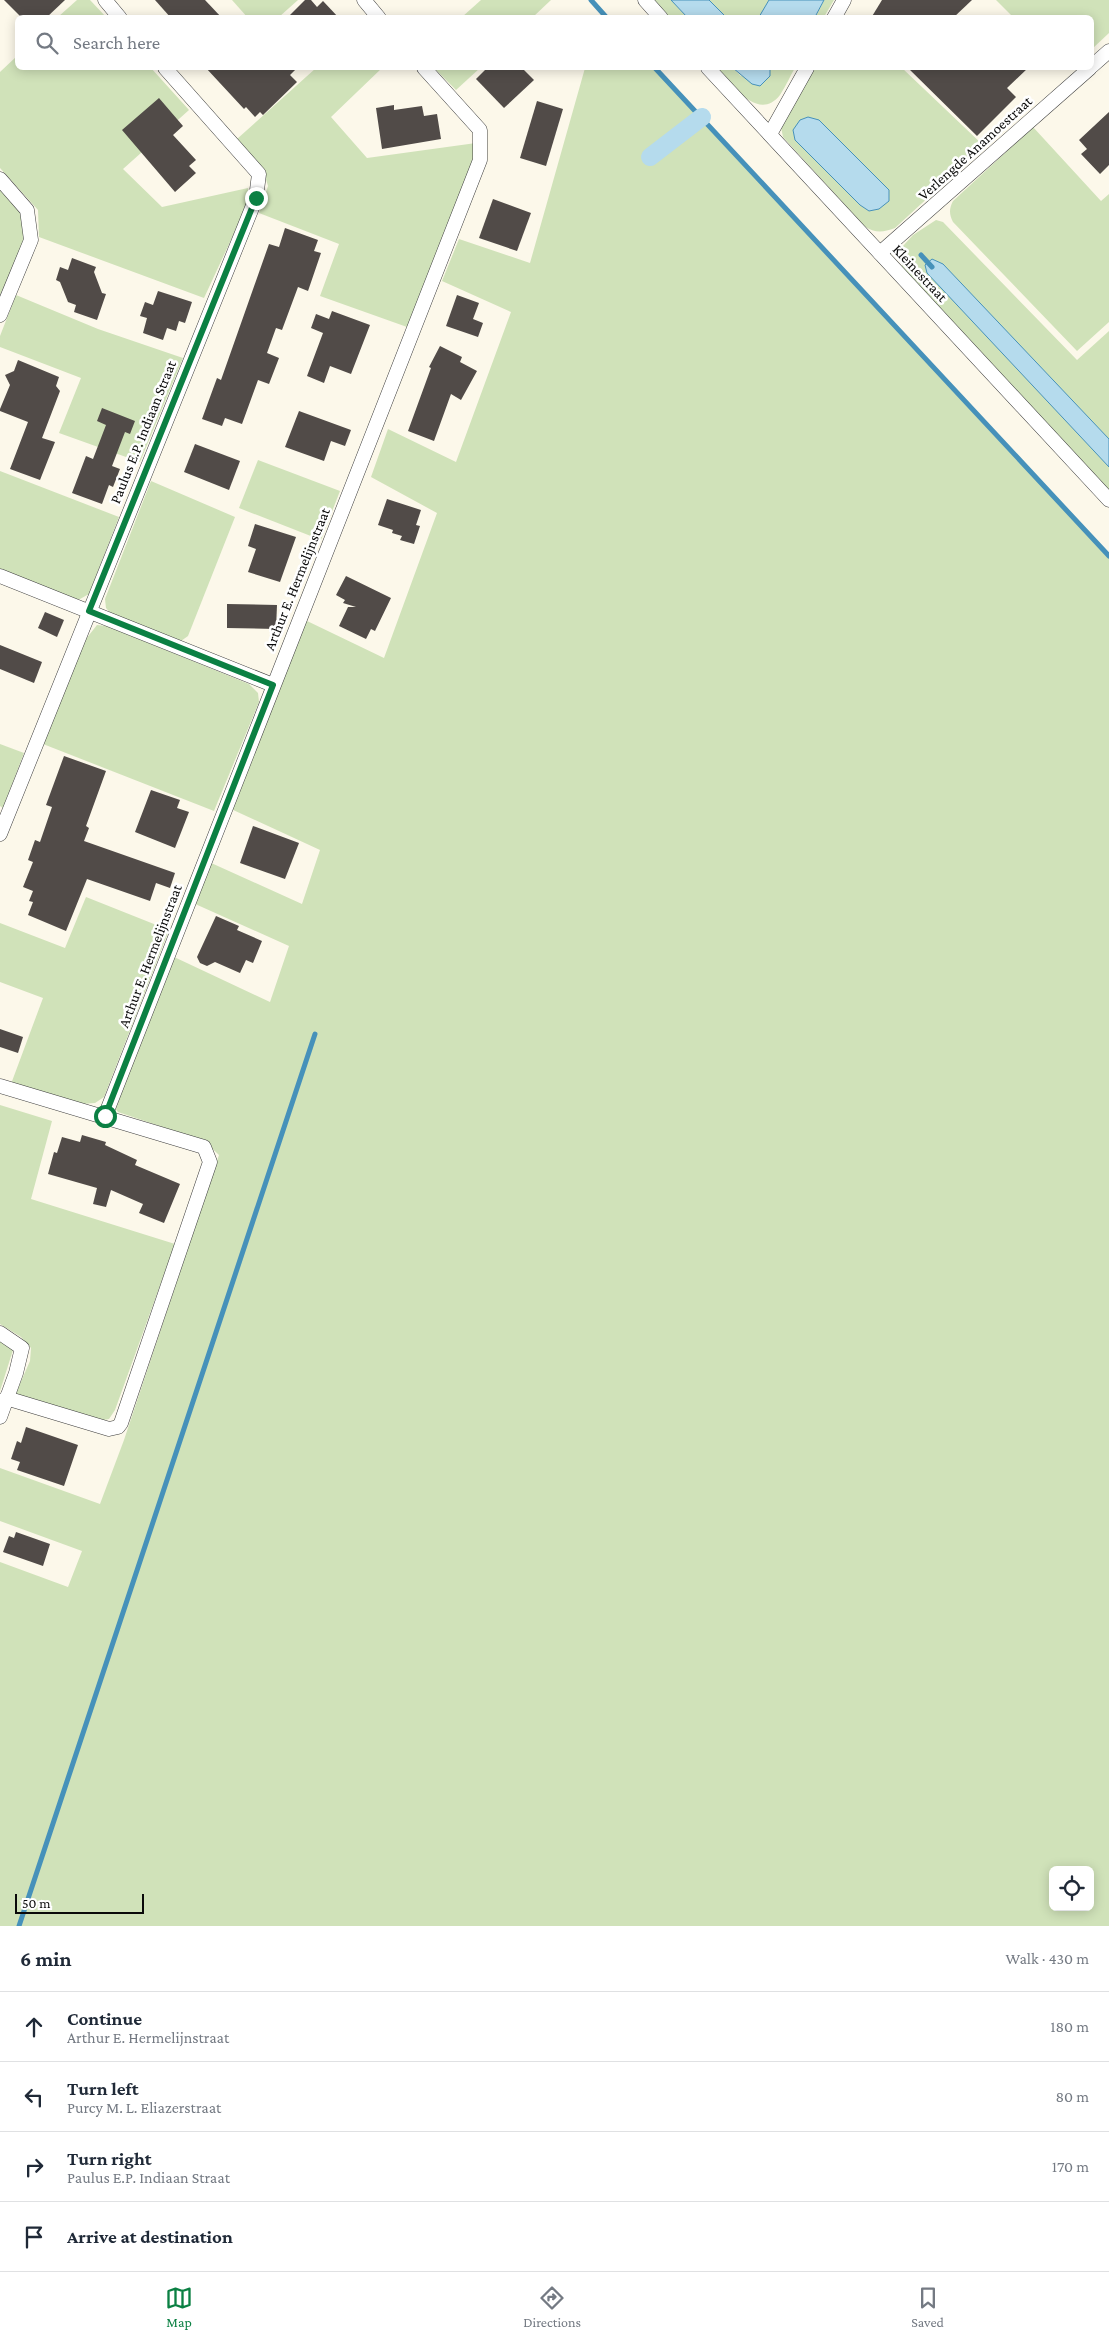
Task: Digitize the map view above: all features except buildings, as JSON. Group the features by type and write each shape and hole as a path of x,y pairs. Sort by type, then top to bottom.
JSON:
{"street":[{"path":"104,0 117,15"},
{"path":"364,0 376,15"},
{"path":"645,0 658,15"},
{"path":"836,15 844,0"},
{"name":"Verlengde Anamoestraat","path":"1094,64 1109,51"},
{"name":"Paulus E.P. Indiaan Straat","path":"0,834 256,198 259,174 166,70"},
{"name":"Arthur E. Hermelijnstraat","path":"105,1116 480,160 480,130 426,70"},
{"name":"Kleinestraat","path":"710,70 1109,500"},
{"path":"770,134 806,70"},
{"name":"Verlengde Anamoestraat","path":"880,253 1088,70"},
{"path":"0,179 27,210 31,240 0,315"},
{"path":"0,576 273,685"},
{"path":"0,1086 105,1116 204,1148 210,1162 125,1414 118,1427 109,1429 6,1398"},
{"path":"0,1333 22,1348 16,1373 0,1417"}],"green space":[{"path":"77,0 90,0 104,15 60,15"},
{"path":"232,0 298,0 281,15 245,15"},
{"path":"481,0 551,0 535,15 464,15"},
{"path":"653,0 671,0 685,15 667,15"},
{"path":"709,0 769,0 761,15 724,15"},
{"path":"824,0 834,0 825,15 816,15"},
{"path":"996,0 1109,0 1109,33 1094,47 1094,15 1011,15"},
{"path":"15,58 15,70 153,70 189,110 123,169 162,207 248,188 249,201 204,298 39,237 38,210 0,168 0,72"},
{"path":"314,70 380,70 331,117 367,158 476,143 474,160 407,327 320,296 339,244 259,213 268,186 263,169 237,139"},
{"path":"436,70 478,70 456,90"},
{"path":"584,70 657,70 1109,556 1109,1926 0,1926 0,1562 68,1587 82,1551 0,1521 0,1468 100,1504 124,1440 219,1155 204,1141 118,1112 114,1107 172,956 270,1002 289,946 193,903 209,862 302,904 320,850 231,809 305,620 384,658 437,513 371,477 388,429 456,462 511,312 442,281 459,239 530,263"},
{"path":"718,70 735,70 741,76 770,76 770,70 794,70 780,95 772,102 763,105 754,103 737,91"},
{"path":"811,70 904,70 984,146 895,228 879,232 864,226 783,137 781,127","holes":["793,130 879,209 869,210 860,205 795,140"]},
{"path":"1033,127 1101,201 1109,194 1109,322 1077,351 953,222 950,214 953,201"},
{"path":"0,188 20,210 24,218 25,228 22,248 0,295"},
{"path":"936,220 943,222 1077,360 1109,331 1109,495 908,276 902,267 903,246 913,235"},
{"path":"16,295 98,329 183,358 140,462 59,433 81,378 0,347 0,336"},
{"path":"258,460 340,491 321,540 239,508"},
{"path":"0,471 119,517 89,594 80,599 68,599 0,571"},
{"path":"151,481 235,517 188,636 181,641 113,616 106,608 105,599"},
{"path":"97,625 107,626 249,684 258,693 259,702 214,811 43,744 86,639"},
{"path":"0,744 24,753 3,808 0,806"},
{"path":"86,897 169,930 104,1097 95,1103 82,1104 11,1084 43,998 0,982 0,923 65,948"},
{"path":"0,1105 52,1121 31,1199 175,1244 115,1410 109,1419 98,1421 15,1395 30,1361 31,1348 21,1337 0,1324"},
{"path":"0,1339 13,1350 0,1391"}],"water":[{"path":"671,0 709,0 724,15 685,15"},
{"path":"769,0 824,0 816,15 760,15"},
{"path":"735,70 770,70 770,76 760,86 752,84"},
{"path":"808,117 819,120 889,190 889,201 879,209 869,211 860,205 795,140 793,130 800,120"},
{"path":"932,259 943,264 1109,439 1109,467 927,273 925,265"}],"waterway":[{"path":"591,0 604,15"},
{"path":"657,70 1109,556"},
{"path":"650,157 702,117"},
{"path":"921,255 932,267"},
{"path":"19,1926 315,1034"}],"route":[{"path":"105,1116 273,685 89,611 256,198"}]}
